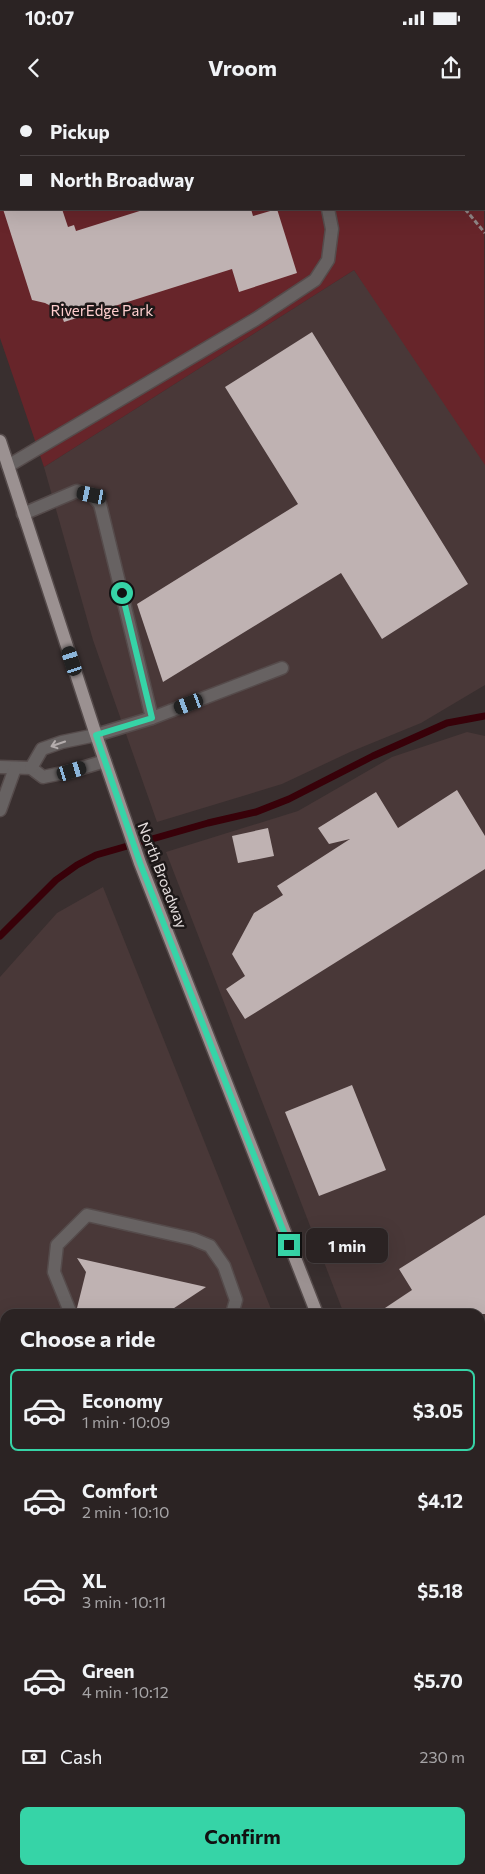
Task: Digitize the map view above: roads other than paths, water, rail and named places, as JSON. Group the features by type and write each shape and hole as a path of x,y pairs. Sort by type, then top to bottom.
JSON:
{"main road":[{"name":"North Broadway","path":"0,441 140,863 315,1309"}],"street":[{"path":"8,466 256,319 315,280 328,260 332,229 328,210"},
{"path":"23,514 77,491 92,495 100,504 152,718"},
{"path":"30,768 42,749 152,718 282,668"},
{"path":"0,767 30,768 43,777 105,761"},
{"path":"0,810 16,768"},
{"path":"69,1309 54,1272 57,1245 87,1215 193,1239 210,1246 224,1266 236,1300 233,1309"}],"waterway":[{"path":"0,936 56,880 77,865 96,855 208,823 256,812 289,799 373,756 447,723 485,716"}],"park label":[{"name":"RiverEdge Park","path":"102,310"}]}
